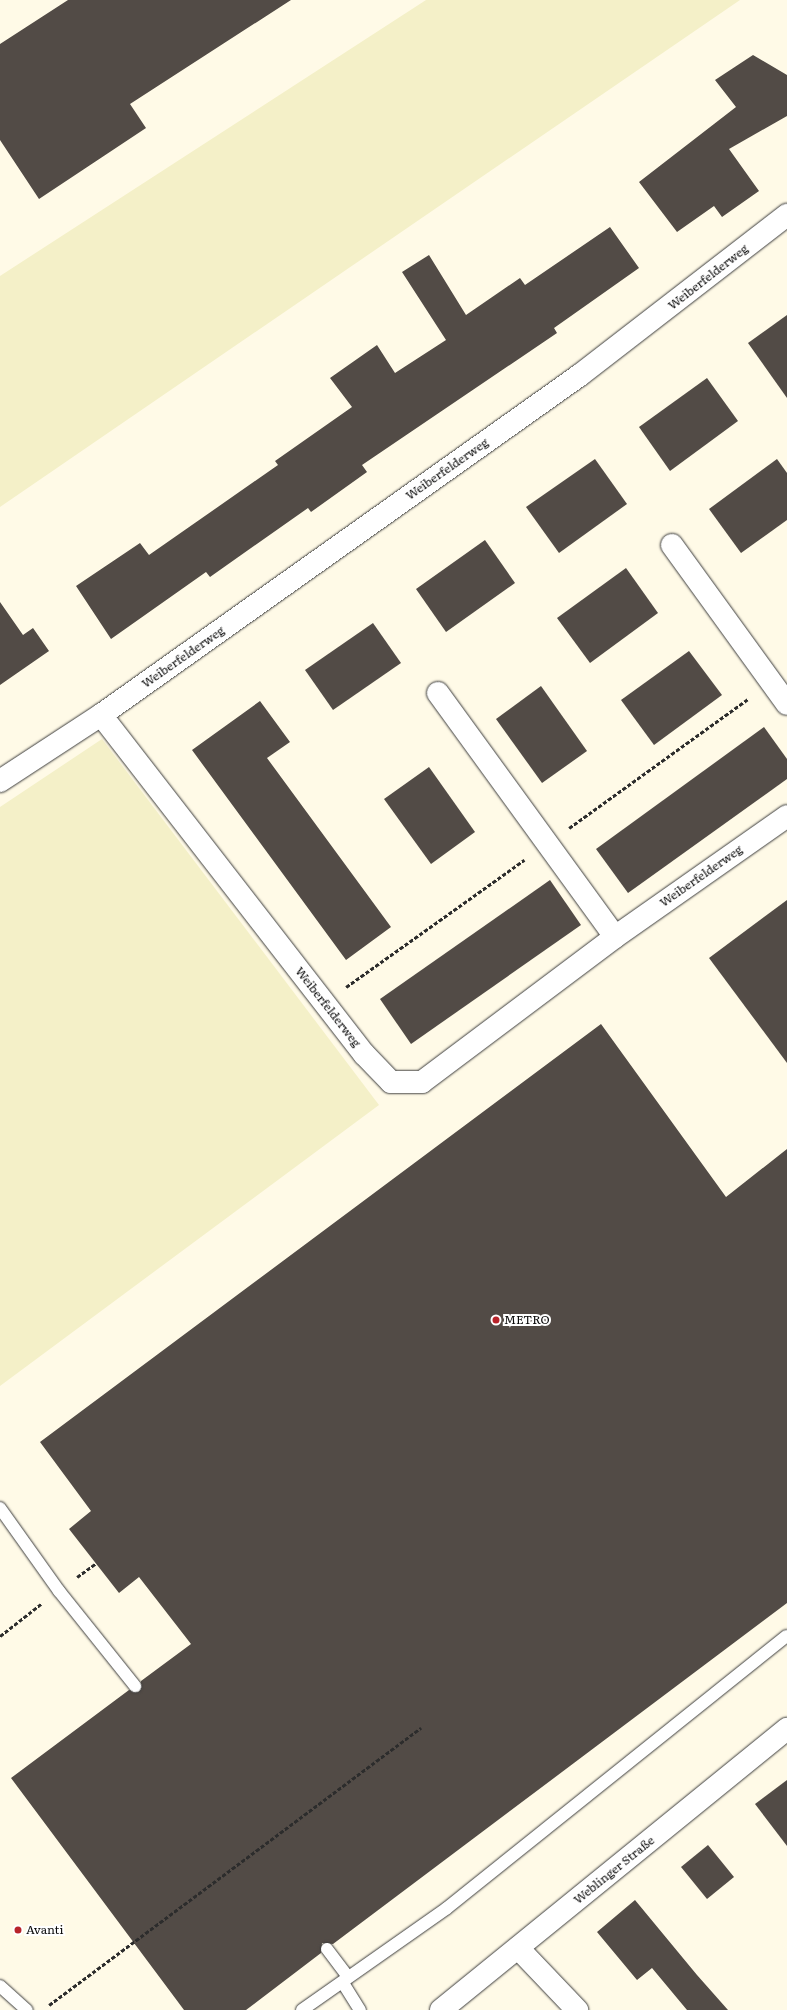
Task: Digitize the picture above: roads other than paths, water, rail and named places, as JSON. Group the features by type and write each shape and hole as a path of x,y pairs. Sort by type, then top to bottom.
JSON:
{"street":[{"name":"Weiberfelderweg","path":"0,781 100,715 580,375 787,215"},
{"path":"672,545 787,704"},
{"path":"438,693 615,937"},
{"name":"Weiberfelderweg","path":"100,715 364,1054 392,1082 422,1082 615,937 787,816"},
{"name":"Weblinger Straße","path":"441,2010 787,1729"},
{"path":"518,1948 577,2010"}],"lane":[{"path":"0,1508 59,1591 135,1686"},
{"path":"302,2010 446,1908 787,1636"},
{"path":"327,1949 360,2010"},
{"path":"0,1986 27,2010"}],"place":[{"name":"METRO","path":"496,1320"},
{"name":"Avanti","path":"18,1930"}]}
